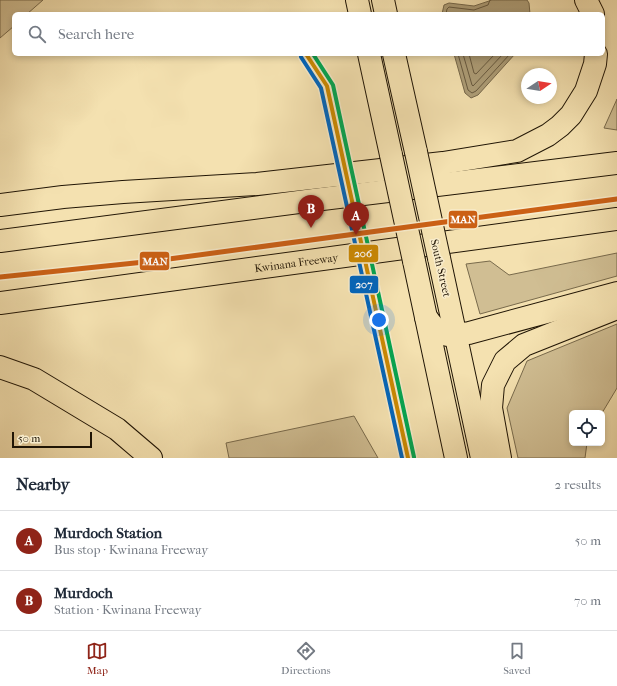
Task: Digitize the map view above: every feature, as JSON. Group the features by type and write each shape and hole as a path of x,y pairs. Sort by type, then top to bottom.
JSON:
{"highway":[{"path":"357,0 360,12"},
{"path":"383,0 386,12"},
{"path":"586,0 592,12"},
{"path":"369,56 456,458"},
{"name":"South Street","path":"394,56 482,458"},
{"path":"0,205 63,197 123,192 258,184 443,163 517,151 548,135 571,115 586,90 595,64 596,56"},
{"path":"0,241 330,198 617,163"},
{"name":"Kwinana Freeway","path":"0,303 617,219"},
{"path":"426,317 439,333 455,335 469,334 617,293"},
{"path":"500,458 491,408 493,386 505,362 524,345 617,308"},
{"path":"0,366 34,379 117,429 151,458"}],"shaded area":[{"path":"0,0 43,0 29,12 12,12 12,28 0,38"},
{"path":"617,99 617,130 604,128"},
{"path":"617,253 617,276 480,314 466,264 490,261 509,275"},
{"path":"617,324 617,388 604,410 569,410 569,446 587,446 585,458 518,458 507,408 527,361"},
{"path":"354,416 378,458 229,458 226,443"}],"water":[{"path":"492,0 527,0 529,3 530,12 442,12 444,5 449,3 474,6"},
{"path":"455,56 513,56 478,95 471,98 465,93"}],"transit line":[{"name":"206","path":"307,56 327,86 408,458"},
{"path":"314,56 333,85 414,457"},
{"name":"207","path":"301,57 321,88 402,458"},
{"name":"MAN","path":"0,277 154,261 617,199"}],"place":[{"name":"Murdoch","path":"311,228"},
{"name":"Murdoch Station","path":"356,235"}]}
